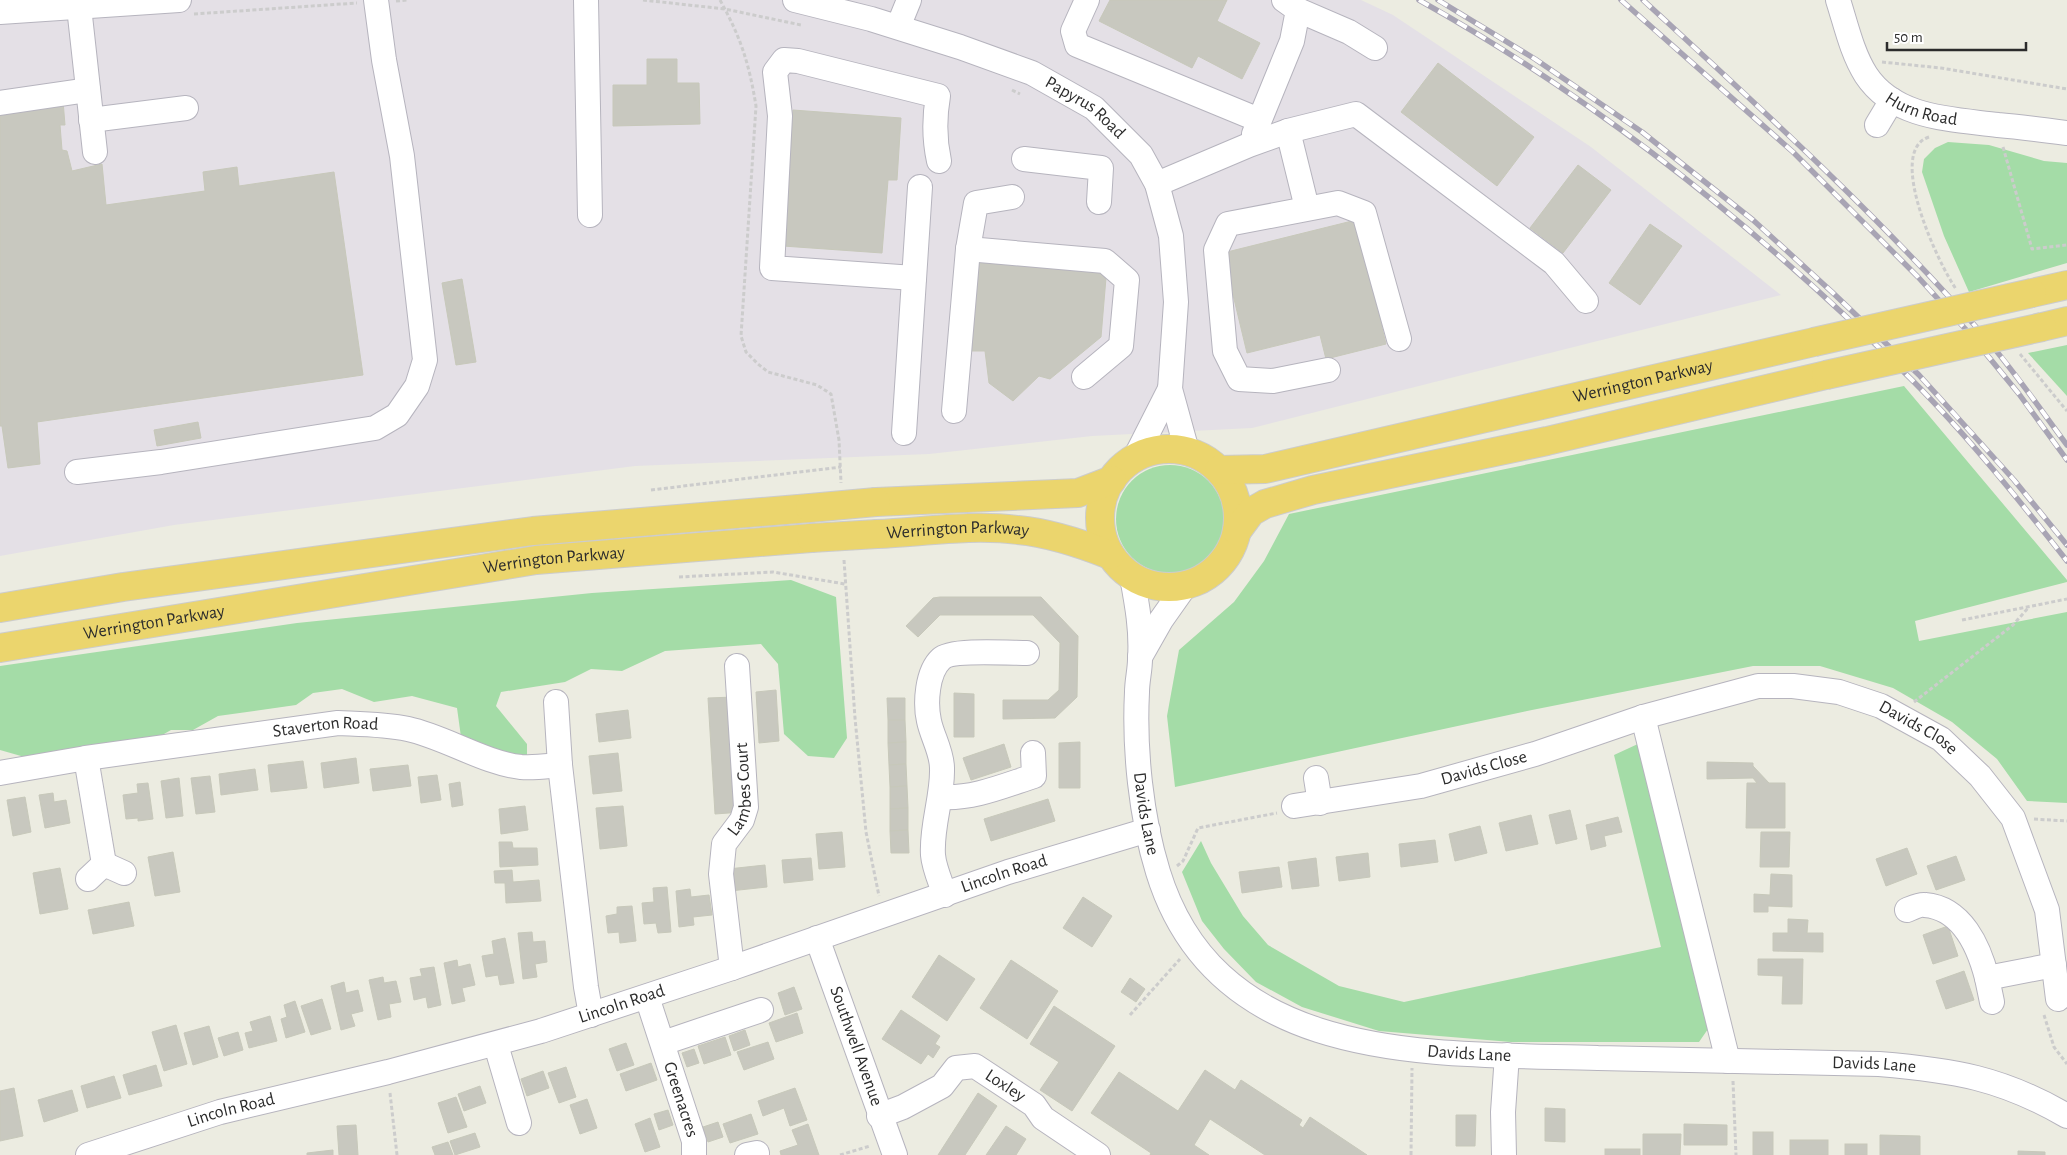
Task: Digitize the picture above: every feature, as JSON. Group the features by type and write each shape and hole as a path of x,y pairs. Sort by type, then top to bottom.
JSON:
{"highway":[{"name":"Werrington Parkway","path":"1219,470 1265,469 2067,285"},
{"name":"Werrington Parkway","path":"1237,531 1251,512 1265,504 1313,490 1547,441 1826,375 2055,324"},
{"path":"1169,449 1187,451 1219,470 1228,483 1235,498 1238,514 1237,531 1231,550 1219,566 1203,579 1184,586 1166,588 1148,585 1132,577 1110,555 1102,537 1100,517 1103,497 1112,480 1122,468 1135,458 1152,451 1169,449"},
{"name":"Werrington Parkway","path":"0,608 124,587 533,531 876,502 1078,493 1112,480"},
{"name":"Werrington Parkway","path":"0,648 536,560 811,538 992,528 1019,530 1073,540 1110,555"}],"street":[{"path":"586,0 590,215"},
{"name":"Papyrus Road","path":"795,0 898,27 1032,73 1094,108 1141,155 1157,184 1171,236 1176,302 1170,390 1187,451"},
{"path":"898,27 909,0"},
{"path":"1087,0 1073,31 1077,44 1260,120"},
{"name":"Hurn Road","path":"1838,0 1859,63 1868,77 1892,100 1916,112 1938,118 2067,133"},
{"path":"77,472 170,460 374,428 397,414 417,386 425,360 402,156 384,60 376,1"},
{"path":"8,8 172,4"},
{"path":"1249,145 1292,41 1291,5 1349,32 1375,48"},
{"path":"79,7 95,152"},
{"path":"914,278 772,268 780,116 775,72 784,60 798,60 938,96 934,119 935,143 939,160"},
{"path":"0,103 88,90"},
{"path":"1876,125 1892,100"},
{"path":"91,120 186,108"},
{"path":"1157,184 1249,145 1288,131 1356,114 1554,263 1586,301"},
{"path":"1288,131 1307,208"},
{"path":"1024,159 1101,168 1099,202"},
{"path":"904,433 920,187"},
{"path":"954,411 968,249 976,204 1012,197"},
{"path":"1328,370 1273,381 1239,379 1225,351 1216,250 1228,224 1338,203 1364,213 1399,339"},
{"path":"968,249 1105,261 1127,280 1121,346 1084,377"},
{"name":"Papyrus Road","path":"1135,458 1170,390"},
{"name":"Davids Lane","path":"1132,577 1139,610 1138,754 1148,830 1159,874 1184,928 1208,963 1233,986 1271,1011 1311,1028 1345,1039 1415,1050 1507,1055 1879,1064 1934,1068 2006,1086 2045,1103 2067,1116"},
{"name":"Davids Lane","path":"1140,658 1161,620 1184,586"},
{"path":"945,895 933,856 934,829 941,797 942,766 928,720 928,692 933,669 942,658 954,653 1027,653"},
{"name":"Lambes Court","path":"732,968 721,874 724,844 742,820 746,807 737,666"},
{"name":"Davids Close","path":"1294,806 1421,786 1535,754 1643,717 1758,686 1784,686 1839,692 1881,706 1903,716 1942,739 1980,776 2013,818 2057,910 2059,985 1987,978"},
{"path":"556,702 560,765 586,987 591,1015"},
{"path":"1643,717 1728,1061"},
{"name":"Staverton Road","path":"0,773 86,758 338,723 408,729 457,745 484,757 521,767 560,765"},
{"path":"941,797 958,798 986,792 1034,776 1033,753"},
{"path":"86,758 105,872"},
{"path":"1316,778 1320,803"},
{"name":"Lincoln Road","path":"88,1155 220,1112 496,1045 647,997 1008,872 1148,830"},
{"path":"1907,910 1924,904 1937,907 1954,916 1968,931 1983,963 1992,1002"},
{"name":"Southwell Avenue","path":"817,938 879,1116 886,1149"},
{"name":"Greenacres","path":"647,997 694,1141 694,1155"},
{"name":"Greenacres","path":"663,1043 760,1010"},
{"path":"496,1045 519,1123"},
{"path":"1504,1155 1503,1112 1507,1055"},
{"name":"Loxley","path":"879,1116 904,1107 942,1086 956,1068 975,1066 1034,1105 1043,1118 1098,1155"}],"path":[{"path":"172,4 408,0"},
{"path":"643,0 725,9 807,26"},
{"path":"1859,63 1878,62 1941,68 2067,89"},
{"path":"1006,86 1020,94"},
{"path":"1998,124 2032,250 2067,245"},
{"path":"1923,139 1913,152 1911,175 1936,252 1954,286"},
{"path":"2019,353 2067,411"},
{"path":"651,490 841,467"},
{"path":"844,560 855,718 866,832 881,902"},
{"path":"679,577 773,572 845,584"},
{"path":"1962,620 2067,599"},
{"path":"1903,716 1915,699 2012,625 2029,606"},
{"path":"1174,868 1183,861 1193,843 1198,828 1268,816 1294,806"},
{"path":"2013,818 2067,821"},
{"path":"1130,1015 1180,959"},
{"path":"2054,1047 2067,1064"},
{"path":"1411,1155 1412,1070 1415,1050"},
{"path":"1728,1061 1734,1083 1736,1155"},
{"path":"388,1072 397,1155"},
{"path":"840,1155 886,1149"}],"shaded area":[{"path":"0,0 1361,0 1393,15 1591,147 1781,295 1252,428 1092,436 929,454 635,466 174,525 0,556"}],"green space":[{"path":"1948,142 1989,145 2044,161 2067,163 2067,263 1969,292 1944,236 1922,172 1924,159 1935,148"},
{"path":"2067,345 2067,396 2028,353"},
{"path":"1904,386 2067,580 2067,582 1915,621 1919,641 2067,612 2067,803 2027,801 1997,759 1952,722 1893,688 1820,666 1753,666 1527,711 1175,787 1167,716 1179,650 1234,602 1264,561 1289,514"},
{"path":"1170,465 1191,469 1208,481 1220,498 1224,519 1220,540 1208,557 1191,569 1170,573 1149,569 1132,557 1120,540 1116,519 1120,498 1132,481 1149,469"},
{"path":"791,580 836,597 847,738 834,758 808,756 784,734 778,664 761,644 665,651 622,671 591,669 565,682 501,692 496,706 527,744 527,755 510,759 461,737 457,708 412,696 374,702 342,689 313,693 296,705 218,716 193,730 171,730 150,742 28,758 0,750 0,666 297,623 592,593"},
{"path":"1640,743 1708,1029 1699,1042 1511,1042 1379,1031 1302,1007 1256,982 1224,949 1202,921 1182,872 1201,841 1211,863 1243,916 1268,945 1339,986 1404,1002 1661,947 1614,755"}],"building":[{"path":"1110,0 1227,0 1217,21 1260,43 1242,79 1198,56 1192,68 1099,21"},
{"path":"647,59 677,59 677,83 699,83 700,124 613,126 613,85 647,85"},
{"path":"1438,63 1534,137 1497,186 1401,112"},
{"path":"63,101 65,125 60,125 62,150 67,151 72,171 102,164 106,205 205,191 203,172 237,167 239,186 334,172 363,375 37,422 40,464 8,468 2,426 0,426 0,110"},
{"path":"793,110 901,118 897,180 888,180 882,253 783,246"},
{"path":"1578,165 1611,190 1563,253 1530,228"},
{"path":"1356,220 1386,344 1326,359 1320,335 1247,353 1223,253"},
{"path":"1650,224 1682,246 1640,305 1609,283"},
{"path":"976,257 1107,266 1101,337 1050,379 1039,376 1013,401 989,383 985,351 969,351"},
{"path":"462,279 476,362 456,365 442,283"},
{"path":"198,422 201,438 157,446 154,430"},
{"path":"1041,597 1078,636 1077,697 1055,718 1003,719 1003,700 1048,700 1059,690 1060,643 1033,615 940,615 918,637 906,626 933,598"},
{"path":"776,690 779,741 759,743 756,692"},
{"path":"954,693 974,694 974,737 954,737"},
{"path":"734,697 742,812 715,814 708,698"},
{"path":"887,698 905,698 905,720 888,720"},
{"path":"628,710 631,738 599,742 596,714"},
{"path":"888,720 905,720 906,742 888,743"},
{"path":"906,742 906,764 889,765 888,743"},
{"path":"1080,742 1080,788 1059,788 1059,743"},
{"path":"1004,744 1011,767 971,780 963,758"},
{"path":"618,753 622,791 593,794 589,756"},
{"path":"356,758 359,783 324,788 321,763"},
{"path":"303,761 307,788 271,792 268,765"},
{"path":"1707,762 1753,763 1753,766 1769,783 1785,783 1785,828 1746,828 1747,783 1757,783 1753,778 1707,779"},
{"path":"906,764 907,786 890,787 889,765"},
{"path":"408,765 411,786 373,791 370,769"},
{"path":"255,769 258,790 221,795 219,774"},
{"path":"437,775 441,800 421,803 418,777"},
{"path":"210,776 215,812 196,814 191,778"},
{"path":"179,778 183,816 166,818 161,781"},
{"path":"460,782 463,805 452,807 449,784"},
{"path":"148,783 153,819 138,821 138,818 126,819 123,795 138,793 137,784"},
{"path":"907,786 908,808 890,809 890,787"},
{"path":"53,793 54,802 66,800 70,823 45,828 39,795"},
{"path":"25,797 31,832 13,836 7,800"},
{"path":"1048,799 1055,821 991,841 984,819"},
{"path":"525,806 528,830 501,834 499,809"},
{"path":"623,806 627,846 600,849 596,808"},
{"path":"908,808 908,830 890,831 890,809"},
{"path":"1570,810 1577,839 1556,844 1549,815"},
{"path":"1531,815 1538,844 1506,851 1499,823"},
{"path":"1618,817 1622,832 1604,836 1606,846 1591,850 1586,825"},
{"path":"1480,826 1487,853 1455,861 1449,834"},
{"path":"908,830 909,853 891,853 890,831"},
{"path":"842,832 845,867 819,869 816,834"},
{"path":"1761,832 1790,832 1789,867 1760,867"},
{"path":"1435,840 1438,862 1401,867 1399,844"},
{"path":"499,842 512,842 513,848 537,848 538,865 500,867"},
{"path":"1907,848 1917,874 1886,886 1876,859"},
{"path":"173,852 180,892 155,896 148,857"},
{"path":"1368,853 1370,877 1339,881 1336,857"},
{"path":"1956,856 1965,880 1936,890 1927,866"},
{"path":"811,858 813,880 784,883 782,860"},
{"path":"1316,858 1319,886 1292,889 1288,862"},
{"path":"765,865 767,887 730,891 728,869"},
{"path":"1279,867 1282,887 1242,893 1239,872"},
{"path":"60,868 68,909 40,914 33,873"},
{"path":"512,870 513,882 539,880 541,901 506,903 505,883 495,883 494,871"},
{"path":"1771,874 1792,875 1792,907 1768,906 1768,912 1754,912 1754,894 1770,895"},
{"path":"667,887 671,932 658,933 656,923 644,924 642,903 654,902 653,888"},
{"path":"690,889 691,897 709,895 712,915 693,917 694,925 679,927 676,891"},
{"path":"1083,897 1112,916 1092,947 1063,928"},
{"path":"129,902 134,926 93,934 88,910"},
{"path":"632,906 636,941 620,943 619,932 608,933 606,916 617,914 617,907"},
{"path":"1788,919 1808,920 1807,933 1823,933 1823,952 1773,951 1773,933 1788,933"},
{"path":"1948,926 1958,956 1933,964 1923,935"},
{"path":"532,932 533,942 545,941 547,962 535,964 537,977 523,979 518,933"},
{"path":"505,938 514,983 500,985 498,975 486,977 482,956 494,954 492,941"},
{"path":"939,955 975,979 947,1021 912,997"},
{"path":"1758,959 1803,959 1802,1004 1782,1004 1783,976 1758,975"},
{"path":"457,960 458,967 470,964 475,985 462,988 465,1001 452,1004 444,963"},
{"path":"1011,960 1058,991 1027,1039 980,1008"},
{"path":"434,967 441,1005 428,1008 426,997 414,1000 410,978 422,976 420,969"},
{"path":"1964,971 1974,1000 1946,1009 1936,981"},
{"path":"383,977 384,983 396,981 401,1002 389,1004 391,1017 378,1020 369,980"},
{"path":"1130,978 1145,989 1136,1002 1121,992"},
{"path":"344,982 346,993 358,990 363,1011 351,1014 355,1026 341,1030 331,986"},
{"path":"794,987 802,1009 785,1015 778,993"},
{"path":"322,999 331,1029 311,1035 301,1006"},
{"path":"295,1001 305,1032 286,1038 281,1019 287,1017 284,1005"},
{"path":"1054,1006 1115,1046 1072,1111 1040,1090 1059,1062 1030,1044"},
{"path":"901,1010 940,1036 935,1044 940,1047 933,1058 928,1054 921,1064 882,1039"},
{"path":"797,1013 803,1033 776,1042 769,1023"},
{"path":"270,1016 277,1041 249,1048 245,1033 253,1031 250,1022"},
{"path":"176,1025 187,1064 164,1071 152,1032"},
{"path":"209,1026 218,1057 193,1065 184,1033"},
{"path":"745,1030 750,1045 734,1051 729,1036"},
{"path":"238,1032 243,1050 224,1056 218,1038"},
{"path":"725,1037 731,1055 704,1064 698,1046"},
{"path":"768,1042 774,1059 744,1070 737,1052"},
{"path":"626,1043 634,1065 617,1071 609,1049"},
{"path":"694,1049 699,1063 687,1067 682,1053"},
{"path":"651,1063 657,1080 626,1091 620,1074"},
{"path":"156,1065 162,1086 129,1095 123,1075"},
{"path":"566,1067 576,1097 559,1103 548,1073"},
{"path":"1205,1070 1235,1090 1241,1080 1302,1120 1299,1125 1303,1128 1310,1117 1367,1155 1265,1155 1210,1119 1194,1145 1209,1155 1150,1155 1151,1153 1091,1113 1119,1072 1178,1111"},
{"path":"543,1071 549,1088 527,1096 521,1079"},
{"path":"114,1076 121,1098 87,1108 81,1086"},
{"path":"480,1086 486,1103 464,1111 458,1094"},
{"path":"14,1088 23,1136 0,1141 0,1091"},
{"path":"795,1088 807,1120 790,1126 784,1108 763,1116 758,1101"},
{"path":"72,1090 78,1111 44,1122 38,1100"},
{"path":"978,1093 997,1106 965,1155 938,1155"},
{"path":"456,1097 467,1127 448,1133 438,1103"},
{"path":"587,1099 597,1128 580,1134 570,1105"},
{"path":"1545,1108 1565,1109 1565,1142 1545,1141"},
{"path":"668,1110 673,1125 659,1130 654,1114"},
{"path":"751,1114 758,1134 730,1143 723,1124"},
{"path":"1456,1115 1476,1115 1475,1146 1456,1146"},
{"path":"650,1118 660,1147 645,1152 635,1124"},
{"path":"718,1122 723,1137 708,1142 703,1127"},
{"path":"808,1124 819,1155 781,1155 780,1151 798,1145 792,1130"},
{"path":"1684,1124 1727,1125 1727,1145 1684,1145"},
{"path":"356,1125 358,1155 339,1155 337,1126"},
{"path":"1006,1126 1026,1139 1016,1155 986,1155"},
{"path":"1753,1132 1773,1132 1773,1155 1753,1155"},
{"path":"475,1133 480,1147 455,1155 450,1141"},
{"path":"1643,1134 1681,1134 1680,1155 1643,1155"},
{"path":"1880,1135 1920,1136 1920,1155 1880,1155"},
{"path":"1790,1140 1828,1140 1828,1155 1790,1155"},
{"path":"448,1142 453,1155 435,1155 432,1147"},
{"path":"1845,1144 1867,1144 1867,1155 1845,1155"},
{"path":"1605,1149 1640,1149 1640,1155 1605,1155"},
{"path":"333,1150 333,1155 307,1155 307,1153"},
{"path":"2018,1151 2045,1152 2045,1155 2018,1155"}],"railway":[{"path":"1419,0 1487,40 1616,126 1679,173 1798,273 1912,380 1953,423 2067,561"},
{"path":"1438,0 1535,59 1642,132 1753,220 1919,375 2014,480 2067,545"},
{"path":"1621,0 1793,152 1918,277 1969,333 2019,394 2067,460"},
{"path":"1643,0 1815,160 1898,242 1989,342 2067,445"}]}
